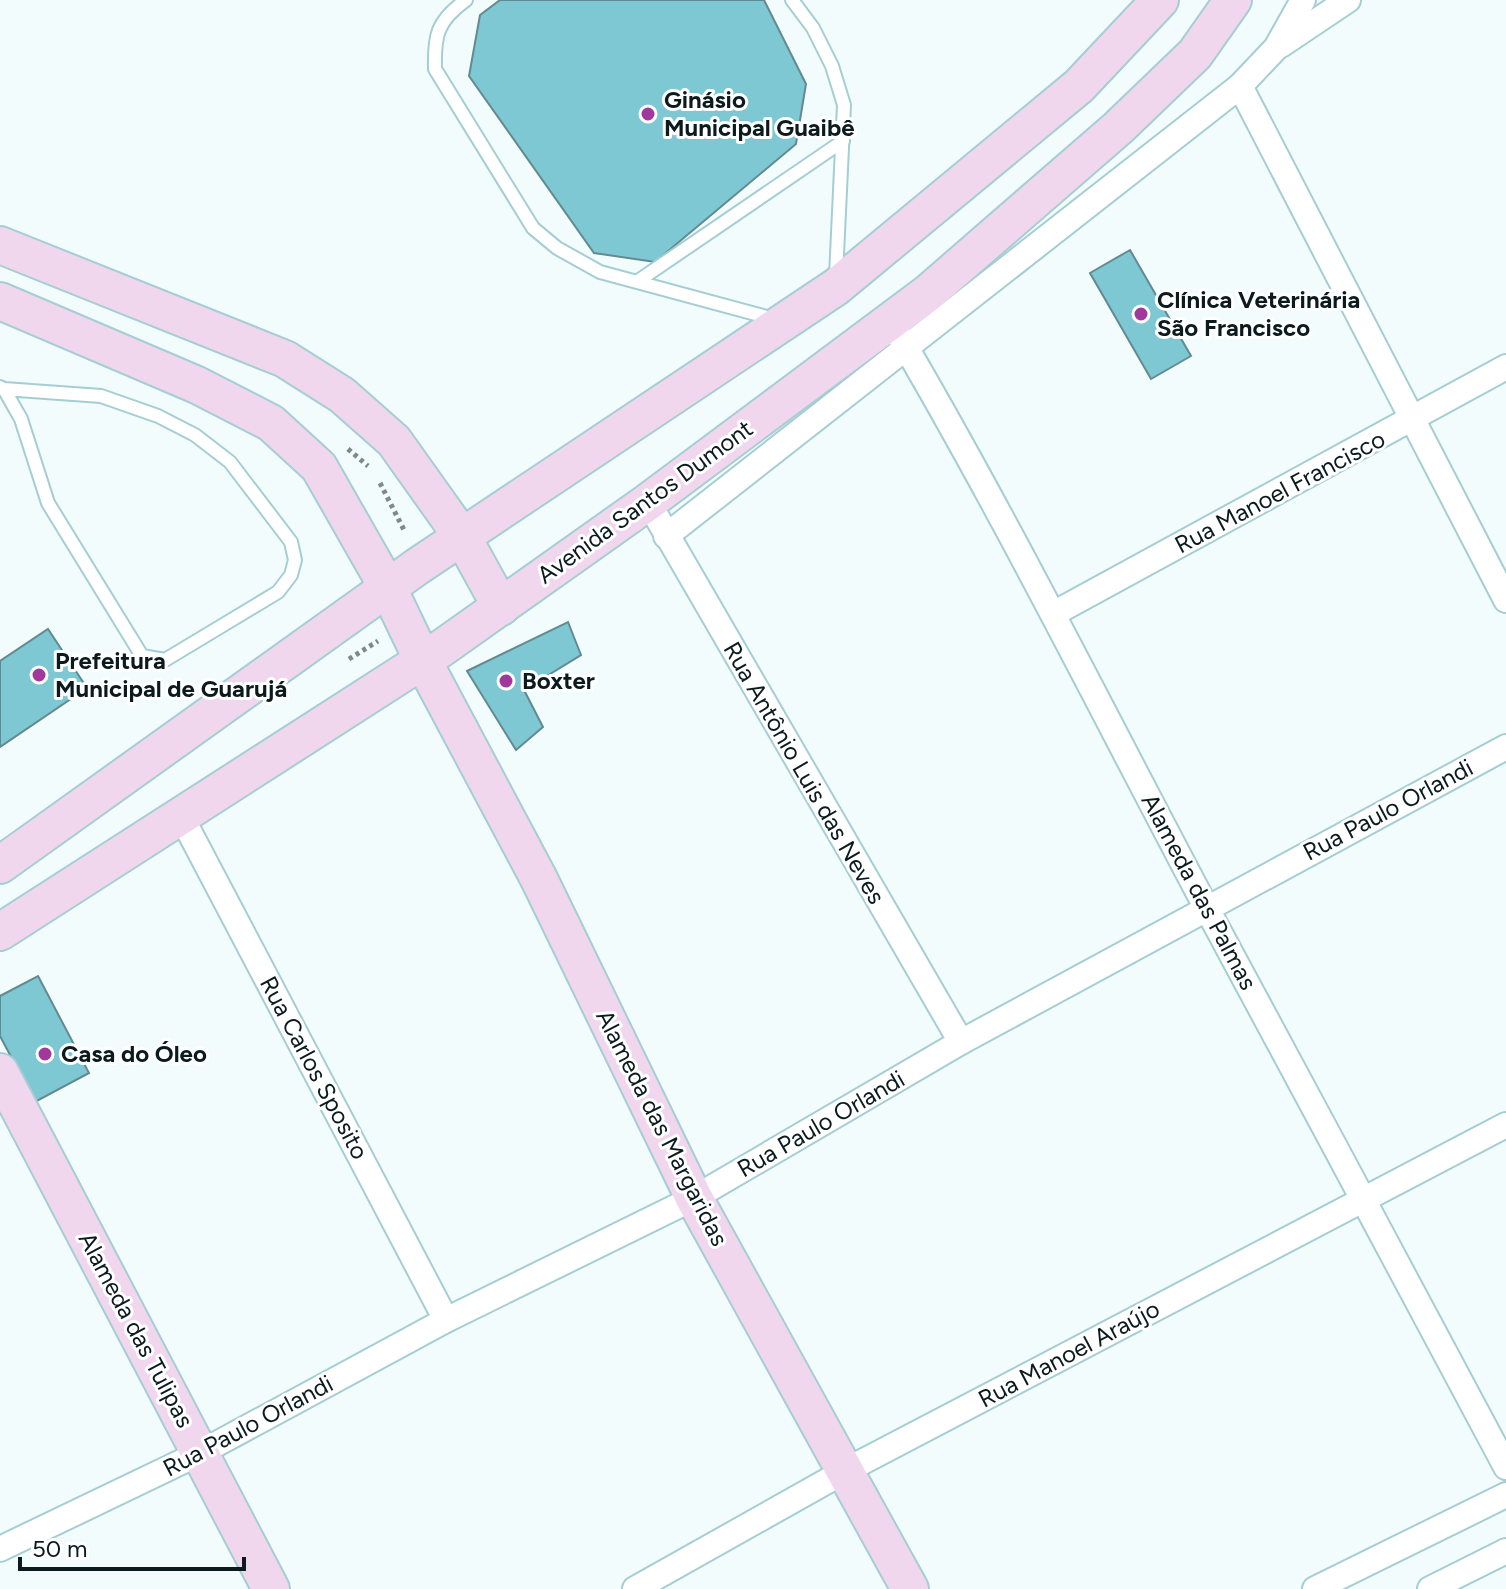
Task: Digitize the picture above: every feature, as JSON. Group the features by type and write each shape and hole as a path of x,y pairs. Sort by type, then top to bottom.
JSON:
{"main road":[{"path":"0,865 388,588 836,287 1079,86 1160,0"},
{"name":"Avenida Santos Dumont","path":"0,932 423,661 648,502 898,333 928,293 1118,128 1195,54 1233,0"},
{"path":"0,245 285,359 342,395 394,441 463,538 501,607"},
{"name":"Alameda das Margaridas","path":"0,301 197,385 271,423 319,467 388,588 423,661 539,879 694,1198 910,1589"},
{"name":"Alameda das Tulipas","path":"0,1072 271,1589"}],"street":[{"name":"Avenida Santos Dumont","path":"666,536 898,333 1240,86 1276,48 1303,0"},
{"path":"1276,48 1348,0"},
{"path":"1240,86 1506,600"},
{"name":"Alameda das Palmas","path":"898,333 1053,614 1206,908 1365,1199 1506,1467"},
{"name":"Rua Manoel Francisco","path":"1053,614 1506,367"},
{"name":"Rua Antônio Luis das Neves","path":"648,502 961,1042"},
{"name":"Rua Paulo Orlandi","path":"0,1549 200,1453 446,1320 694,1198 961,1042 1506,747"},
{"name":"Rua Carlos Sposito","path":"181,816 446,1320"},
{"name":"Rua Manoel Araújo","path":"635,1589 845,1471 1506,1125"},
{"path":"1315,1589 1506,1495"},
{"path":"1430,1589 1506,1551"}],"lane":[{"path":"466,0 441,23 434,44 435,69 533,228 557,248 600,272 786,322"},
{"path":"792,0 813,28 832,66 844,105 836,287"},
{"path":"638,281 843,141"},
{"path":"2,388 101,396 158,416 195,435 230,462 291,542 295,560 291,575 278,592 165,660 142,656 48,503 21,419 2,388"}],"building":[{"name":"Ginásio Municipal Guaibê","path":"500,0 764,0 806,84 796,144 655,262 594,253 469,76 480,15"},
{"name":"Clínica Veterinária São Francisco","path":"1130,250 1191,356 1151,379 1090,273"},
{"name":"Boxter","path":"568,622 581,655 524,690 543,727 516,750 467,671"},
{"name":"Prefeitura Municipal de Guarujá","path":"48,629 87,688 0,747 0,661"},
{"name":"Casa do Óleo","path":"38,976 89,1073 35,1102 0,1036 0,996"}],"place":[{"name":"Ginásio Municipal Guaibê","path":"648,114"},
{"name":"Clínica Veterinária São Francisco","path":"1141,314"},
{"name":"Prefeitura Municipal de Guarujá","path":"39,675"},
{"name":"Boxter","path":"506,681"},
{"name":"Casa do Óleo","path":"45,1054"}]}
